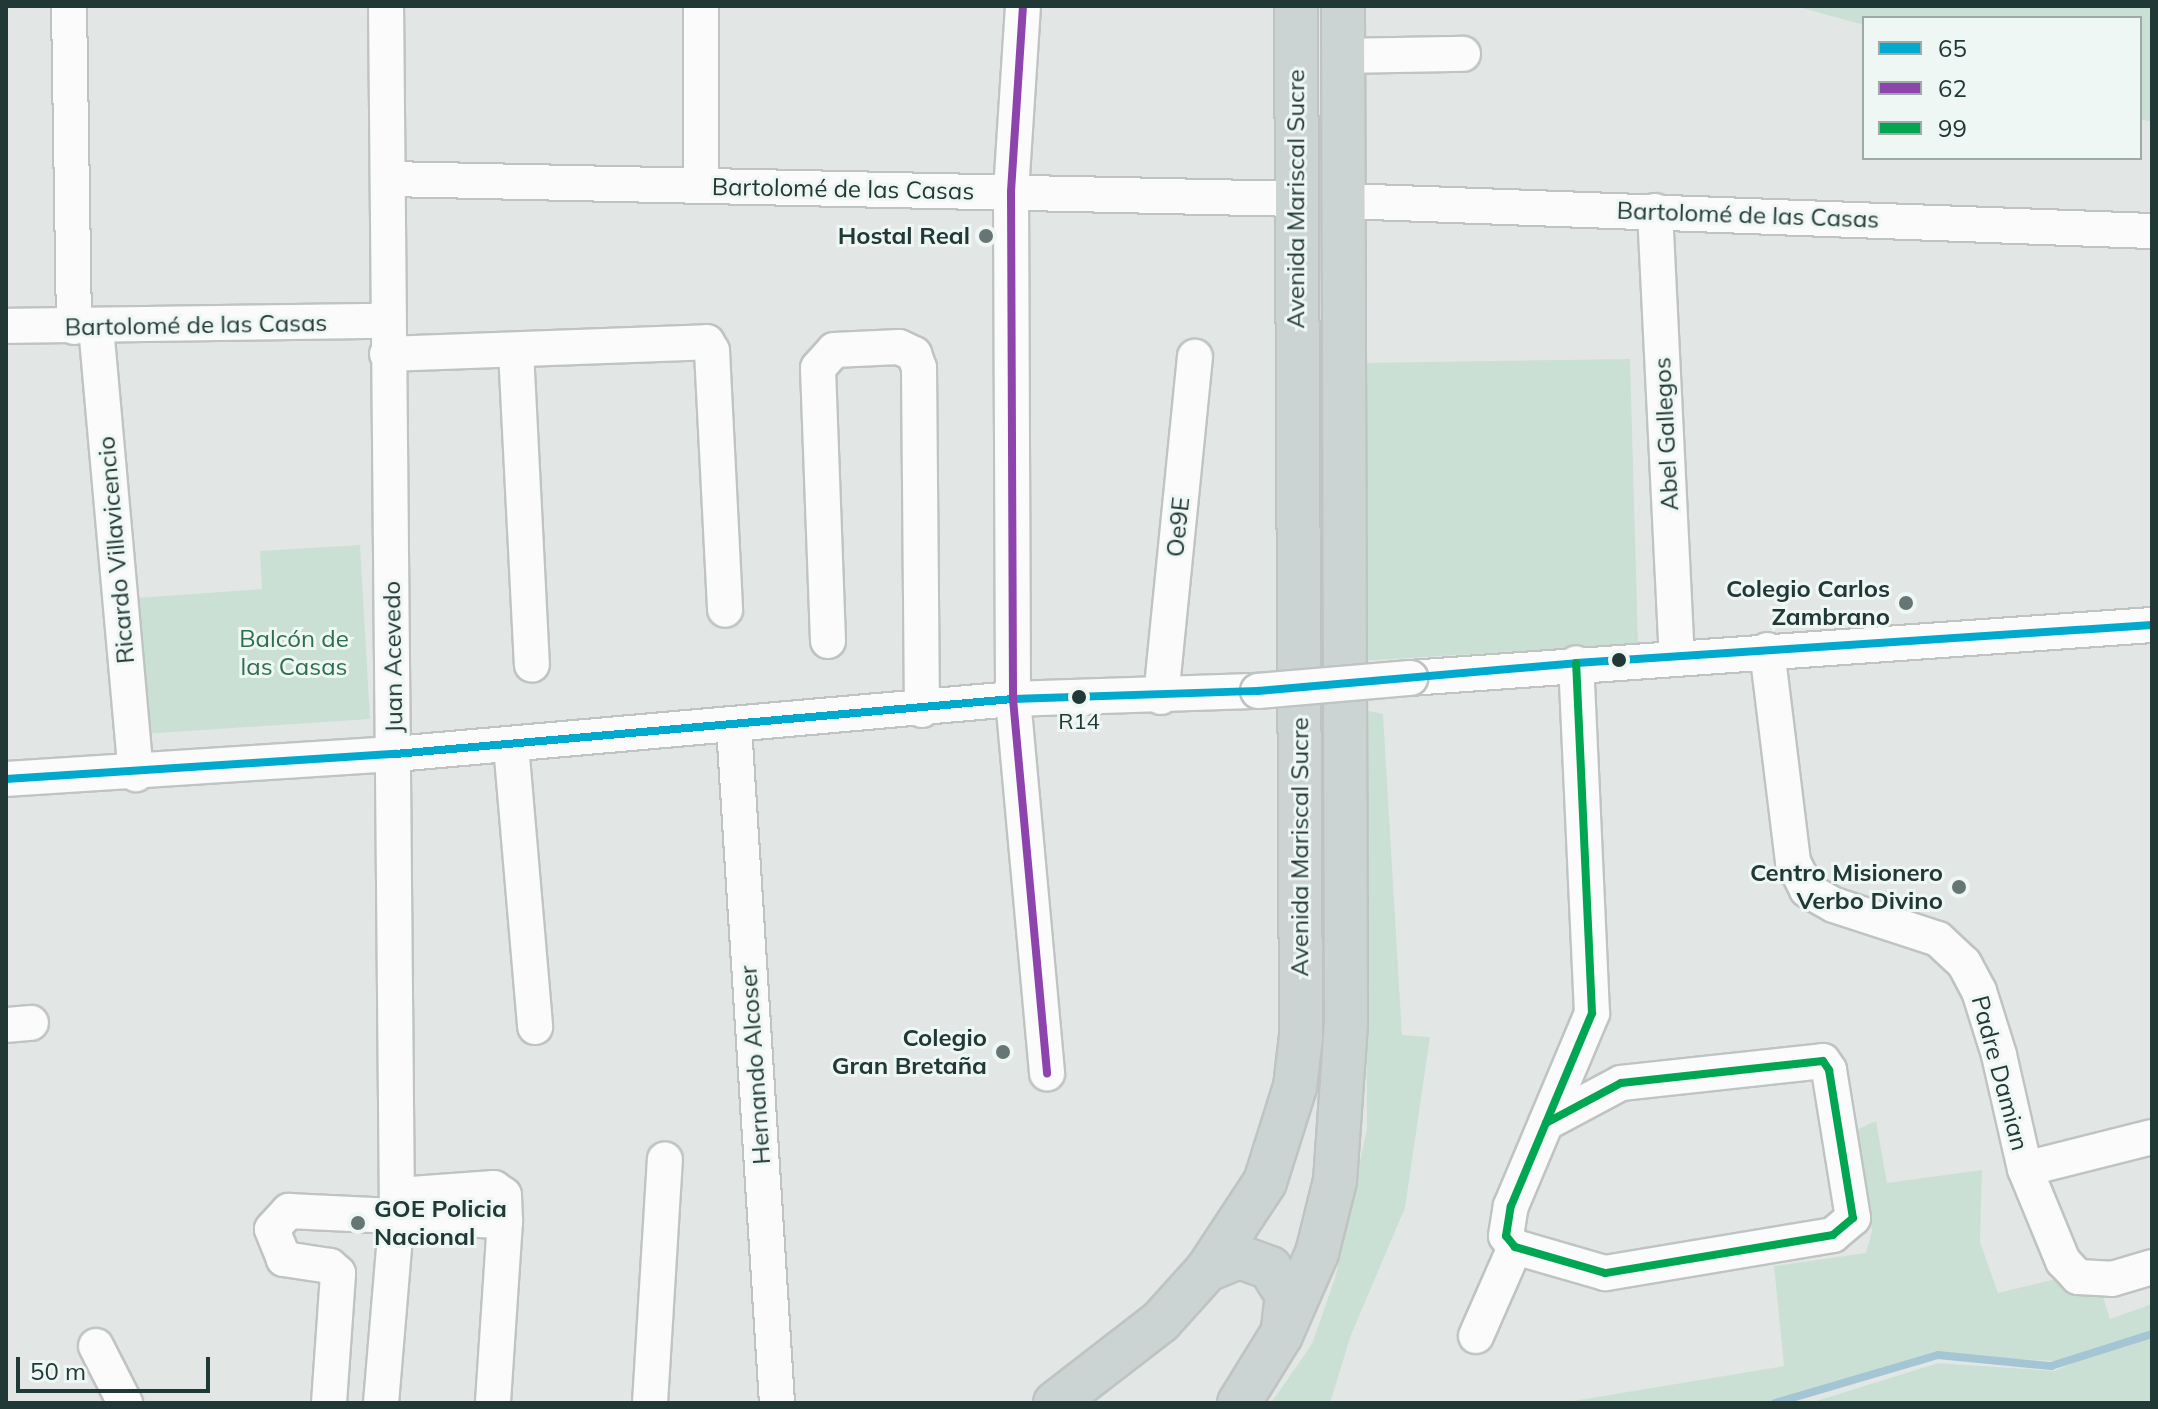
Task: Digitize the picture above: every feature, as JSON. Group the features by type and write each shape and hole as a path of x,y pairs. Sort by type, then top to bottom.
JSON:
{"main road":[{"name":"Avenida Mariscal Sucre","path":"1055,1403 1161,1321 1207,1270 1265,1182 1289,1111 1301,1036 1296,6"},
{"name":"Avenida Mariscal Sucre","path":"1239,1403 1281,1335 1317,1253 1335,1181 1346,1024 1343,6"},
{"path":"1207,1270 1240,1257 1270,1268 1287,1295 1281,1335"}],"street":[{"name":"Ricardo Villavicencio","path":"69,6 85,327 136,774"},
{"name":"Juan Acevedo","path":"381,1403 396,1204 395,754 386,338 389,179 386,6"},
{"path":"701,6 701,185"},
{"path":"1023,6 1011,192 1013,699 1047,1073"},
{"path":"1343,56 1463,54"},
{"name":"Bartolomé de las Casas","path":"389,179 1296,199"},
{"name":"Bartolomé de las Casas","path":"1344,201 2152,231"},
{"name":"Abel Gallegos","path":"1655,211 1677,657"},
{"name":"Bartolomé de las Casas","path":"6,326 386,338 516,351 702,341 710,345 725,610"},
{"path":"828,641 818,368 826,355 842,348 907,349 919,368 922,710"},
{"path":"516,351 532,665"},
{"name":"Oe9E","path":"1161,697 1195,357"},
{"path":"6,779 136,774 511,745 922,710 1013,699 1161,697 1258,691 1576,663 2152,625"},
{"name":"Padre Damian","path":"1767,650 1793,862 1807,890 1834,905 1938,939 1964,963 1979,991 1999,1055 2025,1169 2063,1261 2078,1277 2112,1279 2152,1267"},
{"path":"1546,1123 1621,1083 1823,1061 1829,1070 1853,1218 1833,1235 1605,1273 1515,1247 1504,1227 1546,1123 1592,1013 1576,663"},
{"name":"Hernando Alcoser","path":"734,727 777,1403"},
{"path":"511,745 535,1027"},
{"path":"2025,1169 2152,1137"},
{"path":"650,1403 665,1159"},
{"path":"329,1403 338,1273 330,1266 284,1259 272,1229 289,1211 396,1204 505,1221 493,1403"},
{"path":"1476,1336 1515,1247"},
{"path":"96,1346 125,1403"}],"green space":[{"path":"1795,6 2144,6 2152,9 2152,122 2142,120 2142,16 1862,16 1862,24"},
{"path":"1630,359 1638,644 1360,661 1360,363"},
{"name":"Balcón de las Casas","path":"360,545 370,719 144,734 136,598 262,589 260,551"},
{"path":"1364,710 1383,714 1402,1035 1430,1037 1405,1208 1351,1335 1330,1403 1271,1403 1312,1344 1336,1275 1367,1128"},
{"path":"1876,1121 1887,1183 1982,1170 1980,1242 1998,1293 2064,1277 2098,1281 2110,1319 2152,1304 2152,1403 1810,1403 1938,1363 2054,1371 2149,1332 2056,1361 1938,1355 1775,1403 1561,1403 1784,1366 1774,1266 1866,1253 1872,1231 1856,1130"}],"waterway":[{"path":"1775,1403 1938,1355 2051,1366 2152,1334"}],"transit line":[{"name":"62","path":"1023,6 1011,192 1013,699 1047,1073"},
{"name":"65","path":"6,779 395,754 1013,699 1258,691 1576,663 2152,625"},
{"name":"99","path":"1546,1123 1621,1083 1823,1061 1829,1070 1853,1218 1833,1235 1605,1273 1515,1247 1506,1236 1511,1206 1592,1013 1576,663"}],"place":[{"name":"Hostal Real","path":"986,236"},
{"name":"Colegio Carlos Zambrano","path":"1906,603"},
{"name":"R14","path":"1079,697"},
{"name":"Centro Misionero Verbo Divino","path":"1959,887"},
{"name":"Colegio Gran Bretaña","path":"1003,1052"},
{"name":"GOE Policia Nacional","path":"358,1223"}]}
